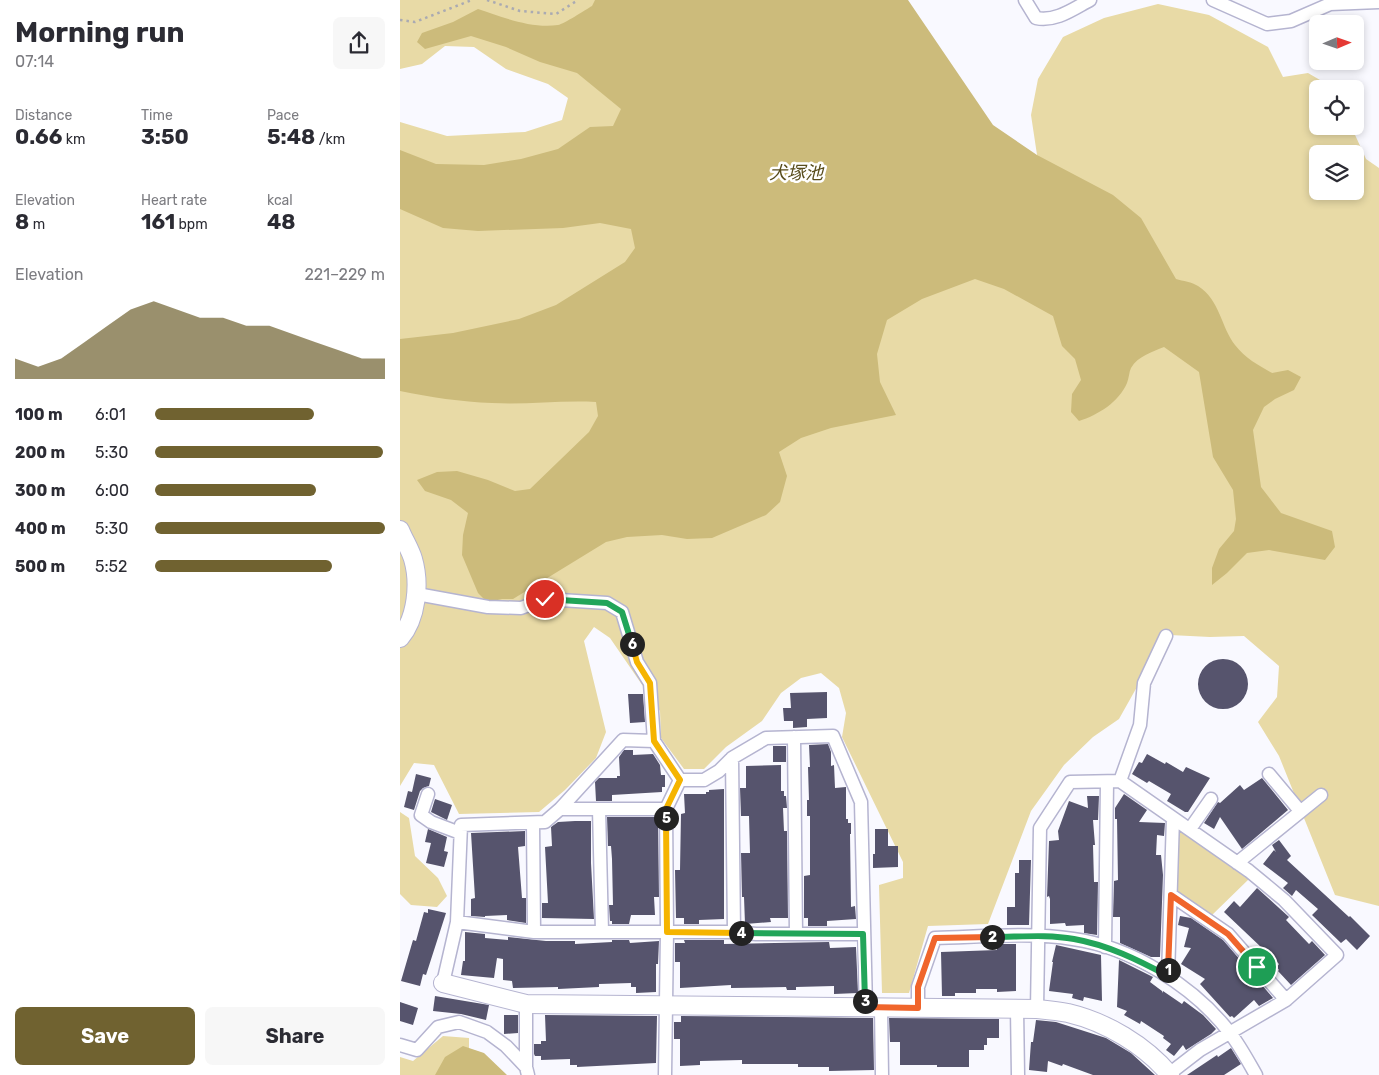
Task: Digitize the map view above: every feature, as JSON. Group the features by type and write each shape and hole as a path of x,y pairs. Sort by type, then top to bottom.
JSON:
{"street":[{"path":"1025,0 1036,18 1042,19 1055,18 1090,0"},
{"path":"1214,0 1268,24 1291,21 1326,2 1379,2"},
{"path":"400,530 413,560 417,594 413,614 400,638"},
{"path":"417,594 488,608 521,608 545,599 607,603 622,612 637,662 650,683 654,741 680,780"},
{"path":"1120,781 1140,725 1144,683 1166,636"},
{"path":"680,780 704,780 719,771 732,758 766,738 833,736 861,802 863,934 882,1075"},
{"path":"794,737 796,934"},
{"path":"654,741 623,740 545,822 461,825 457,922 443,983 526,1004 1037,1009 1068,1013 1115,1032 1157,1060 1170,1074 1200,1050 1286,1000 1337,955 1284,900 1237,863 1120,781 1070,782 1040,828 1037,1009"},
{"path":"732,758 734,932"},
{"path":"1269,774 1300,811"},
{"path":"665,1075 666,809 680,780"},
{"path":"1105,947 1107,782"},
{"path":"428,794 421,815 431,822 460,833"},
{"path":"1237,863 1321,794"},
{"path":"1190,829 1211,799"},
{"path":"560,808 666,809"},
{"path":"599,808 602,932"},
{"path":"1168,976 1173,818"},
{"path":"533,823 534,932"},
{"path":"1171,895 1228,934 1286,1000"},
{"path":"457,922 534,932 863,934"},
{"path":"918,1008 918,987 935,938 1037,936 1073,939 1105,947 1133,957 1168,976 1203,1004 1230,1033 1256,1075"},
{"path":"526,1004 527,1071"},
{"path":"1017,1009 1018,1075"},
{"path":"400,1045 417,1050 438,1027 459,1022 487,1032 506,1046 527,1071"}],"path":[{"path":"400,20 415,22 472,0"},
{"path":"487,0 520,11 556,14 578,0"}],"shaded area":[{"path":"400,0 767,0 860,306 1042,188 1031,115 1038,79 1063,37 1104,18 1158,4 1209,15 1268,47 1283,77 1308,73 1320,80 1309,80 1309,135 1355,135 1360,145 1309,145 1309,200 1364,200 1364,155 1366,159 1379,168 1379,906 1335,895 1279,756 1258,722 1277,697 1279,666 1244,636 1170,635 1142,678 1119,719 1093,737 1064,765 1031,811 988,924 928,926 909,993 882,993 879,885 903,878 903,862 842,737 846,713 839,688 821,673 801,678 781,693 762,721 726,747 704,769 684,769 661,738 660,711 610,638 594,627 584,641 606,732 596,758 565,790 539,812 459,814 434,765 414,763 400,786 400,122 447,136 525,132 562,120 568,98 548,84 506,69 474,47 445,46 422,64 400,69"},
{"path":"400,812 409,818 415,856 438,878 447,896 437,907 411,905 400,894"},
{"path":"1183,831 1250,878 1210,917 1175,890 1178,833"},
{"path":"443,1036 469,1038 469,1057 455,1075 400,1075 400,1057 413,1061"}],"water":[{"name":"犬塚池","path":"595,0 908,0 993,125 1037,155 1113,195 1141,218 1176,279 1196,285 1211,299 1230,338 1243,354 1272,373 1288,370 1301,377 1294,390 1275,399 1264,407 1253,430 1261,487 1281,513 1332,531 1335,547 1325,560 1269,550 1247,553 1212,585 1212,568 1219,549 1234,531 1236,519 1233,490 1213,457 1199,372 1164,347 1141,357 1134,364 1130,370 1128,381 1113,402 1093,415 1079,421 1071,412 1072,394 1081,380 1075,359 1062,346 1053,316 1004,289 975,279 922,299 887,320 877,354 880,382 896,415 831,428 801,438 779,452 787,476 780,502 766,515 712,538 687,539 662,535 627,537 606,542 513,599 485,600 478,593 462,555 463,535 468,513 451,500 425,491 417,480 437,472 457,471 488,480 515,491 530,489 589,432 598,416 596,402 480,402 446,399 400,391 400,339 453,333 519,319 556,305 625,262 635,248 631,229 600,223 563,228 478,231 443,228 400,209 400,150 436,164 484,165 521,159 558,149 590,127 613,126 621,109 577,73 540,62 506,47 471,36 425,49 417,42 422,33 453,22 478,9 517,22 548,26 558,25 570,20 592,6"},
{"path":"463,1046 484,1053 507,1075 435,1075 445,1057"}],"building":[{"path":"1223,659 1233,661 1241,666 1246,674 1248,684 1246,694 1241,702 1233,707 1223,709 1213,707 1205,702 1200,694 1198,684 1200,674 1205,666 1213,661"},
{"path":"827,692 827,718 807,719 807,727 793,728 793,721 784,721 783,708 791,708 790,693"},
{"path":"628,694 643,694 645,722 630,723"},
{"path":"828,744 831,752 831,766 834,765 835,788 846,787 846,819 848,819 848,823 851,823 851,907 855,906 856,919 827,921 827,926 808,926 808,918 804,918 804,876 810,875 810,816 807,816 807,800 809,800 808,767 810,767 809,745"},
{"path":"773,746 786,746 786,762 773,762"},
{"path":"624,750 633,750 633,755 653,754 660,765 661,775 665,775 665,787 662,787 662,792 612,795 612,801 596,801 595,782 599,778 617,778 617,776 620,776 619,757"},
{"path":"1147,754 1183,772 1186,767 1210,778 1188,812 1167,801 1171,794 1149,781 1147,783 1132,774 1139,762 1142,763"},
{"path":"781,765 781,791 784,791 784,796 786,796 787,808 783,808 784,831 787,831 788,918 770,918 771,922 745,924 741,853 750,853 749,816 741,816 740,788 746,788 746,766"},
{"path":"416,774 431,778 429,786 420,791 414,810 404,807 408,791 412,792"},
{"path":"1262,778 1288,810 1242,849 1220,817 1214,829 1204,823 1218,802 1220,803 1240,785 1244,790"},
{"path":"724,789 724,919 699,920 699,924 684,924 684,918 676,918 675,870 680,870 681,814 685,813 684,794 706,794 709,790"},
{"path":"1124,794 1147,810 1139,822 1165,823 1164,836 1157,835 1156,855 1161,855 1163,875 1160,957 1151,957 1120,943 1120,917 1113,917 1114,881 1118,880 1117,819 1115,819 1115,808"},
{"path":"1087,796 1099,796 1098,820 1093,820 1095,845 1093,845 1094,882 1098,882 1097,935 1084,933 1084,925 1066,926 1065,923 1050,924 1050,899 1049,896 1047,897 1049,841 1059,840 1058,831 1069,801 1088,808"},
{"path":"435,799 452,805 447,820 431,812"},
{"path":"607,817 658,817 659,897 654,897 655,915 631,915 629,924 612,924 612,921 610,921 609,905 613,905 612,859 611,846 608,846"},
{"path":"591,821 594,919 542,918 542,903 548,903 545,847 552,846 551,827 558,822"},
{"path":"428,829 447,837 444,851 448,852 444,867 426,863 431,843 425,842"},
{"path":"875,829 888,829 888,846 898,846 898,867 873,868"},
{"path":"525,831 525,846 518,847 522,898 526,898 526,923 507,920 507,915 471,916 471,899 475,898 471,833"},
{"path":"1279,840 1291,856 1287,860 1370,936 1357,950 1346,939 1341,943 1312,915 1318,909 1296,890 1292,896 1283,888 1288,883 1263,864 1274,850 1276,852 1272,845"},
{"path":"1019,860 1031,860 1029,925 1007,925 1007,907 1015,907 1015,873 1019,873"},
{"path":"1257,888 1289,917 1286,920 1309,944 1312,941 1325,955 1291,985 1278,971 1277,967 1279,964 1224,912 1234,901 1240,907"},
{"path":"428,909 446,913 426,975 423,974 420,986 401,981 413,940 416,941 424,912 428,913"},
{"path":"1180,916 1191,918 1223,940 1273,998 1259,1006 1254,1000 1234,1018 1230,1017 1200,984 1205,979 1181,964 1191,948 1184,947 1189,928 1178,925"},
{"path":"465,932 485,934 485,938 508,940 508,937 546,941 575,941 575,944 612,942 612,940 629,940 630,943 659,941 658,964 656,964 656,992 636,993 636,987 631,987 631,983 599,984 599,987 558,989 558,987 513,988 512,981 503,980 503,959 497,958 494,978 461,975 463,961 465,961"},
{"path":"684,940 724,940 724,944 829,942 830,948 856,947 858,993 834,994 834,986 796,987 796,990 787,990 786,987 731,988 731,985 680,988 680,962 675,962 675,943 685,943"},
{"path":"997,944 1016,944 1016,991 997,992 997,989 976,989 976,993 955,993 955,996 942,996 941,952 997,950"},
{"path":"1056,945 1101,955 1102,1001 1084,997 1083,1001 1072,998 1073,994 1049,991"},
{"path":"1119,960 1153,977 1150,982 1162,993 1163,991 1182,1004 1184,1001 1203,1015 1216,1029 1186,1050 1183,1045 1174,1056 1166,1050 1171,1044 1163,1038 1164,1036 1141,1021 1140,1024 1124,1015 1127,1011 1117,1007"},
{"path":"435,996 489,1005 486,1020 461,1014 433,1011"},
{"path":"400,1002 418,1008 413,1025 400,1021"},
{"path":"504,1015 518,1015 518,1033 504,1034"},
{"path":"545,1015 657,1016 656,1063 577,1067 577,1065 570,1065 570,1059 541,1060 541,1056 535,1056 534,1054 534,1044 541,1044 541,1041 546,1041"},
{"path":"681,1016 873,1018 874,1070 829,1071 829,1067 798,1067 798,1064 742,1064 742,1060 700,1061 700,1065 680,1066 680,1039 674,1039 674,1022 681,1022"},
{"path":"889,1018 999,1019 999,1038 987,1038 987,1045 984,1045 984,1050 969,1050 969,1067 900,1065 900,1042 890,1042"},
{"path":"1036,1020 1056,1022 1106,1038 1131,1053 1155,1075 1093,1075 1063,1064 1062,1066 1048,1061 1047,1072 1029,1070 1031,1042 1033,1042"},
{"path":"1231,1048 1241,1064 1224,1075 1187,1075 1217,1055 1218,1057"}],"route":[{"path":"545,599 607,603 622,612 637,662 650,683 654,741 680,780 666,809 667,932 863,934 866,1007 918,1008 918,987 935,938 1037,936 1073,939 1105,947 1133,957 1168,976 1171,895 1228,934 1257,967"}]}
